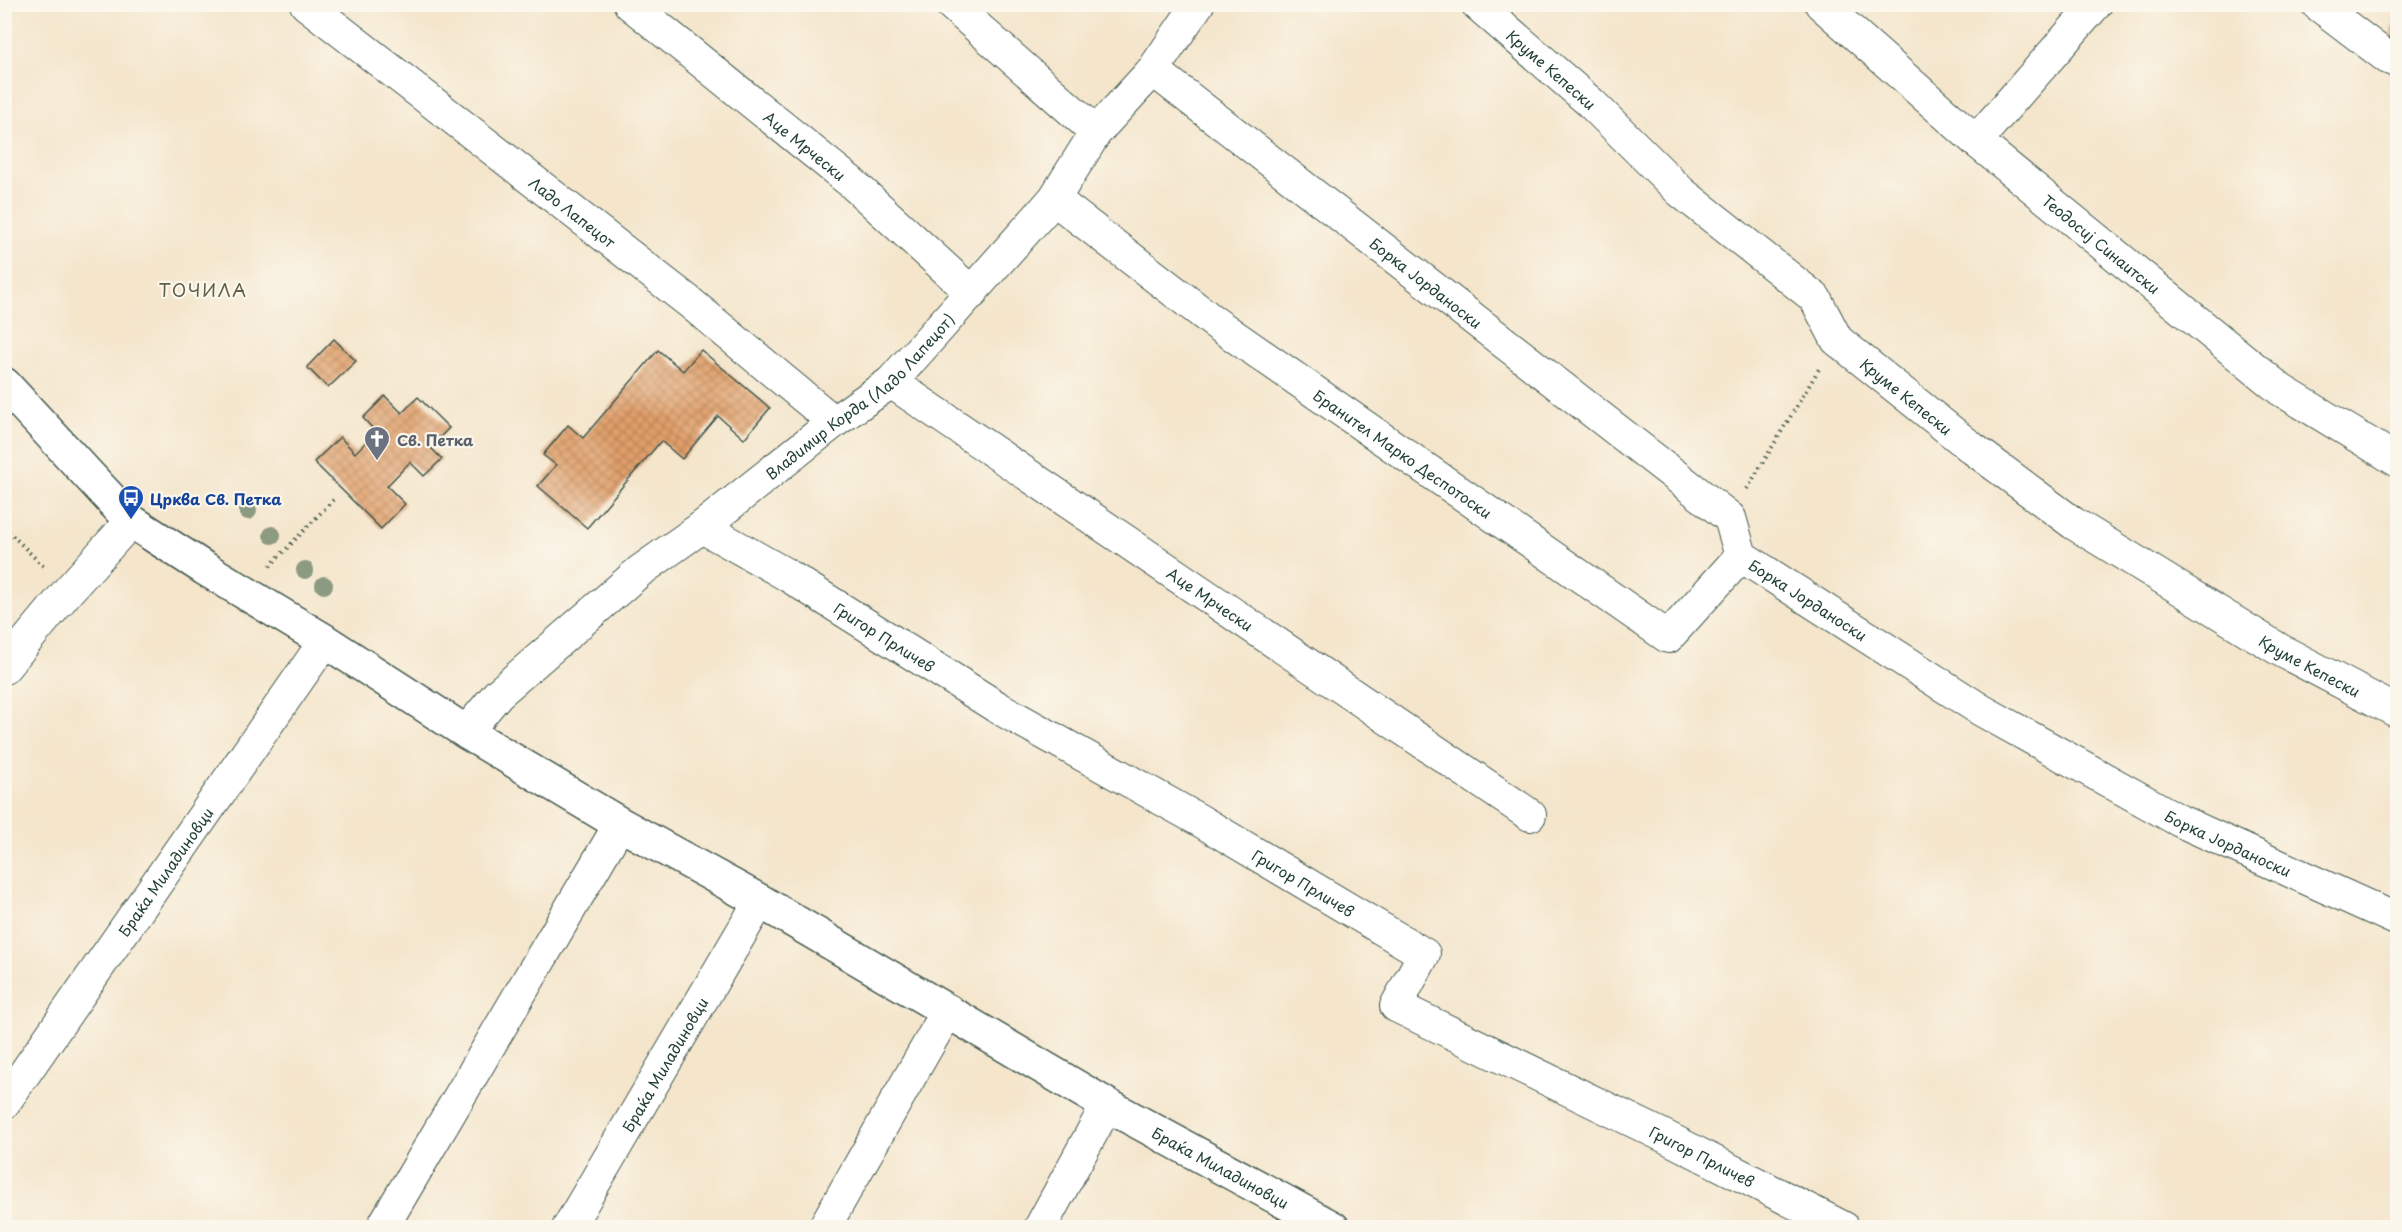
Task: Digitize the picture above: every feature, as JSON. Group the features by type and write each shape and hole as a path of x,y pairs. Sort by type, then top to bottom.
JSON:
{"street":[{"name":"Ладо Лапецот","path":"306,4 688,301 834,422"},
{"name":"Аце Мрчески","path":"630,4 852,183 972,293"},
{"path":"951,4 1096,132"},
{"name":"Владимир Корда (Ладо Лапецот)","path":"466,732 498,694 640,572 702,527 834,422 891,382 1054,199 1096,132 1153,70 1198,4"},
{"name":"Круме Кепески","path":"1477,4 1591,103 1681,192 1815,298 1837,340 1972,448 2073,523 2280,650 2397,712"},
{"name":"Теодосиј Синаитски","path":"1821,4 1976,141 2281,390 2397,461"},
{"path":"1976,141 2096,4"},
{"path":"2317,4 2388,58 2397,62"},
{"name":"Борка Јорданоски","path":"1153,70 1730,518 1741,556 1981,710 2159,810 2397,920"},
{"name":"Бранител Марко Деспотоски","path":"1054,199 1214,322 1668,637 1741,556"},
{"name":"Аце Мрчески","path":"891,382 1530,815"},
{"name":"Браќа Миладиновци","path":"4,384 131,521 325,640 466,732 620,824 760,901 1107,1105 1333,1227"},
{"path":"4,668 68,591 131,521"},
{"name":"Григор Прличев","path":"702,527 787,575 997,707 1199,820 1424,954 1396,1006 1666,1137 1844,1227"},
{"name":"Браќа Миладиновци","path":"4,1103 325,640"},
{"path":"382,1227 620,824"},
{"name":"Браќа Миладиновци","path":"568,1227 760,901"},
{"path":"824,1227 948,1010"},
{"path":"1040,1227 1107,1105"}],"path":[{"path":"1730,518 1837,340"},
{"path":"245,593 334,499"},
{"path":"4,527 68,591"}],"building":[{"path":"2398,11 2398,43 2390,41"},
{"path":"334,339 356,361 328,388 307,367"},
{"path":"658,350 683,371 701,350 770,408 744,439 718,416 682,459 661,441 587,528 538,486 556,465 543,455 568,425 583,438"},
{"name":"Св. Петка","path":"385,396 402,413 418,397 449,428 430,447 442,459 424,476 410,462 387,486 405,504 381,529 314,462 340,437 355,453 376,432 363,418"}],"place":[{"name":"Св. Петка","path":"377,462"},
{"name":"Црква Св. Петка","path":"131,521"}],"district":[{"name":"ТОЧИЛА","path":"203,289"}]}
